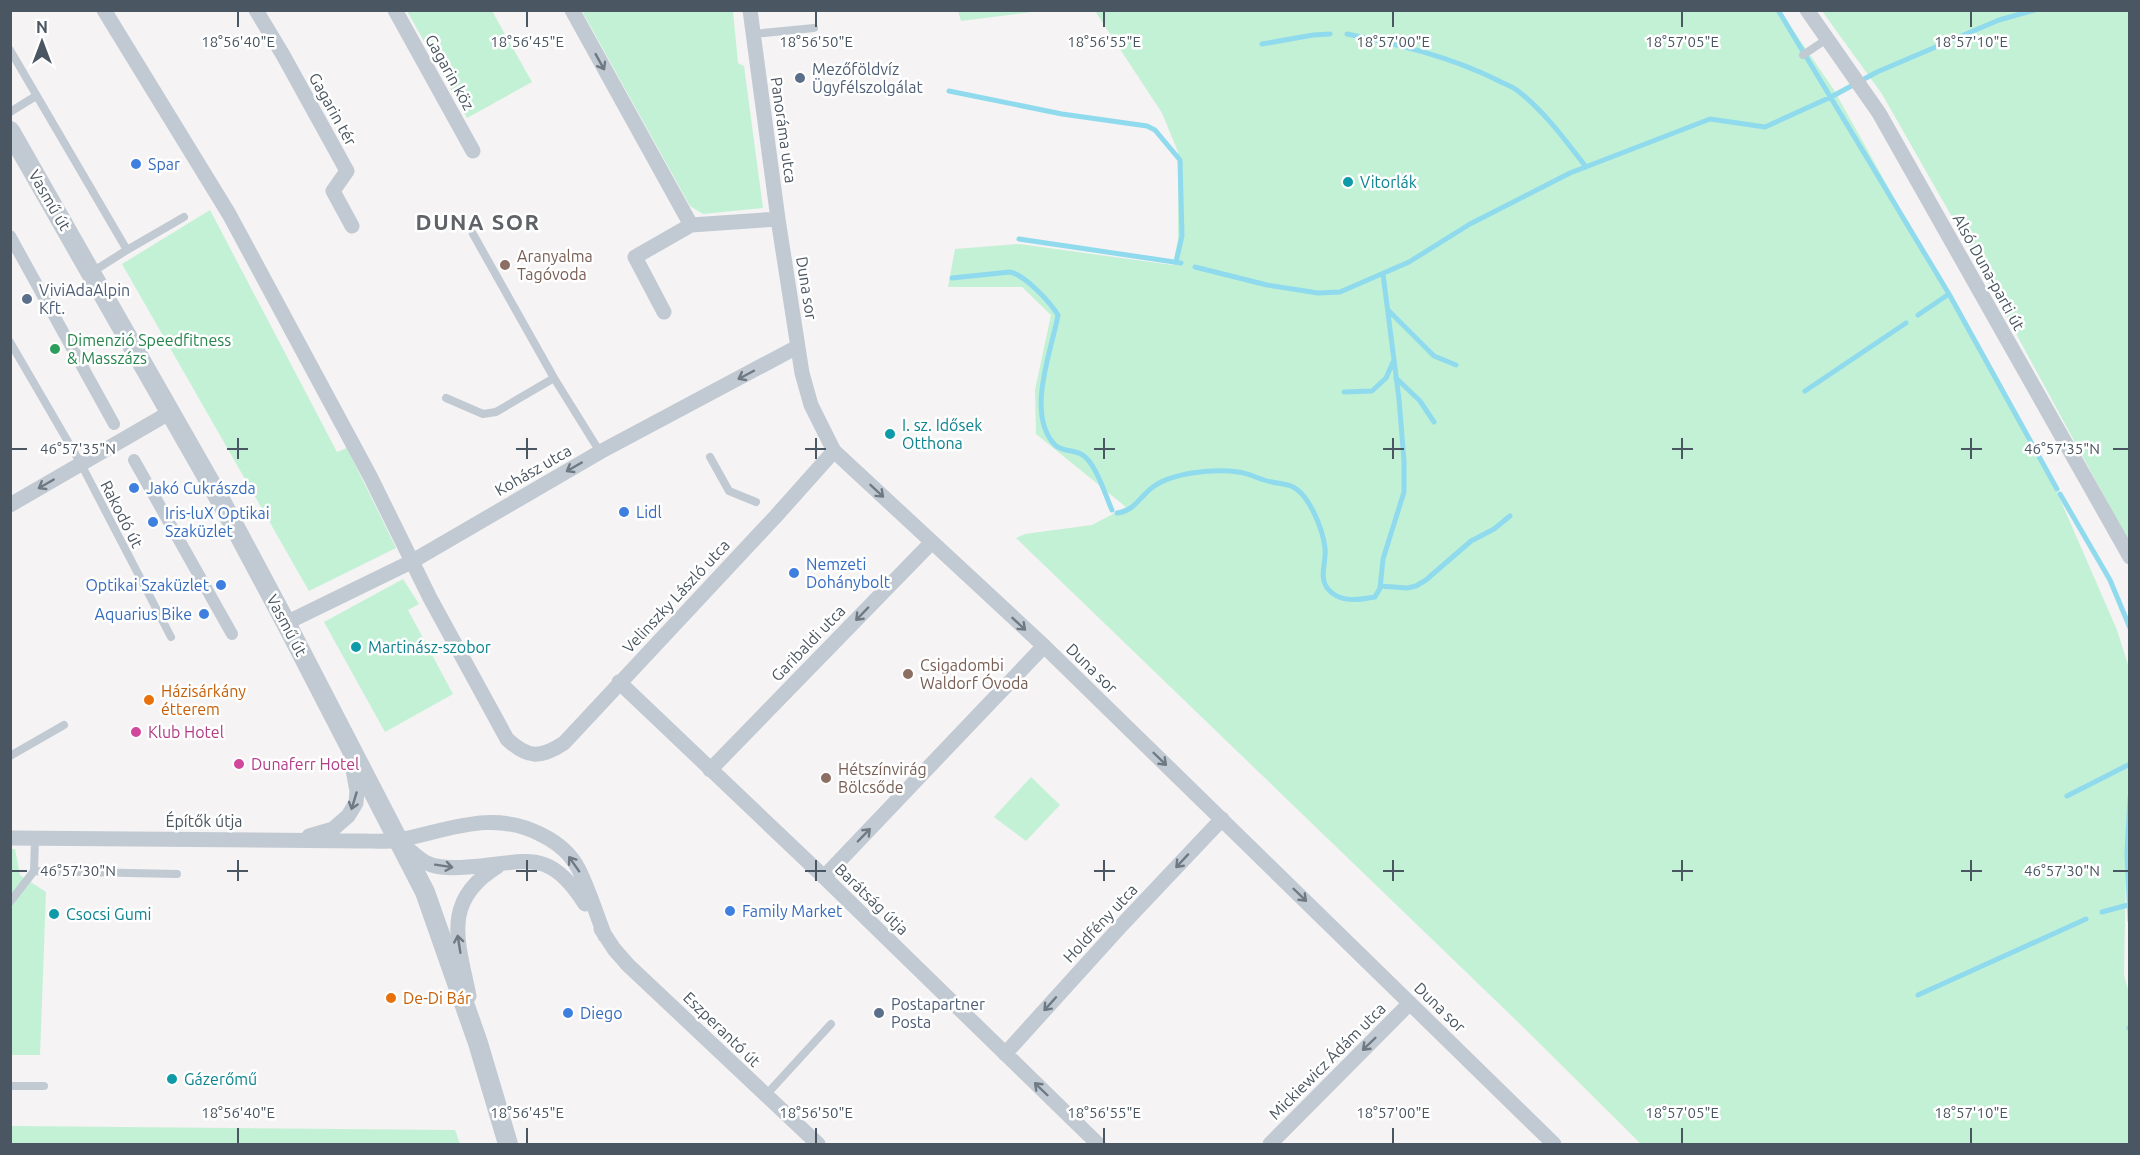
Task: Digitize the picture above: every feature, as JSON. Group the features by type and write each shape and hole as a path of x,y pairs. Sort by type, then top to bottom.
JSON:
{"street":[{"path":"104,10 229,214 370,476 411,562"},
{"name":"Gagarin tér","path":"256,10 347,171 333,191 352,226"},
{"name":"Gagarin köz","path":"395,10 473,151"},
{"path":"572,10 691,225"},
{"name":"Panoráma utca","path":"750,10 778,219"},
{"name":"Alsó Duna-parti út","path":"1807,10 1879,113 2130,557"},
{"name":"Vasmű út","path":"10,131 223,505 424,892 478,1043 508,1144"},
{"path":"664,312 635,257 691,225 778,219"},
{"name":"Duna sor","path":"778,219 802,373 811,405 834,451 1044,646 1554,1144"},
{"path":"10,236 114,424"},
{"name":"Kohász utca","path":"286,623 411,562 600,452 797,347"},
{"path":"10,505 169,413"},
{"name":"Velinszky László utca","path":"411,562 507,739 519,751 537,755 553,750 564,743 834,451"},
{"path":"134,460 231,634"},
{"name":"Garibaldi utca","path":"710,770 932,542"},
{"path":"824,877 1044,646"},
{"name":"Barátság útja","path":"619,682 824,877 1098,1144"},
{"path":"289,841 333,829 348,816 356,803 357,791 348,744"},
{"name":"Holdfény utca","path":"1005,1054 1222,819"},
{"name":"Eszperantó út","path":"398,840 477,823 499,822 525,826 558,843 578,867 605,936"},
{"name":"Építők útja","path":"10,838 398,840"},
{"name":"Eszperantó út","path":"398,840 426,863 451,868 532,861 561,872 572,883 605,936 628,964 818,1144"},
{"name":"Eszperantó út","path":"478,1043 457,937 458,915 467,894 480,877 499,865"},
{"name":"Mickiewicz Ádám utca","path":"1270,1144 1410,1003"}],"lane":[{"path":"753,34 814,28"},
{"path":"1805,54 1827,39"},
{"path":"10,50 128,250"},
{"path":"10,112 36,96"},
{"path":"92,272 184,217"},
{"path":"473,234 554,378 600,452"},
{"name":"Rakodó út","path":"10,342 81,464 171,637"},
{"path":"446,398 483,414 496,412 554,378"},
{"path":"710,457 729,491 756,502"},
{"path":"10,756 64,725"},
{"path":"10,902 34,871 35,838"},
{"path":"34,871 177,874"},
{"path":"766,1095 831,1024"},
{"path":"10,1086 44,1086"}],"green space":[{"path":"958,10 1040,11 961,21"},
{"path":"407,11 492,11 532,82 467,118"},
{"path":"582,11 733,11 738,63 744,66 763,208 703,214 690,206"},
{"path":"1095,11 1780,11 1834,90 2053,483 2117,630 2130,671 2124,975 2130,997 2129,1144 1641,1144 1520,1024 1016,538 1025,534 1092,525 1126,507 1036,434 1035,390 1051,315 1022,287 948,287 955,249 1019,244 1173,265 1178,239 1178,152 1162,113"},
{"path":"1822,11 2129,11 2129,542 1968,245 1882,94"},
{"path":"210,210 337,452 347,448 396,548 309,591 122,264"},
{"path":"403,579 419,604 408,610 453,694 385,732 324,622"},
{"path":"1031,777 1060,805 1026,841 994,817"},
{"path":"11,849 15,849 20,875 46,892 40,1055 11,1055"},
{"path":"11,1126 455,1130 460,1144 11,1144"}],"waterway":[{"path":"1778,10 1949,294 2057,489"},
{"path":"1195,267 1267,285 1318,293 1340,292 1409,262 1470,224 1570,173 1710,119 1765,127 1831,97 1877,72 1999,20 2035,10"},
{"path":"1262,44 1330,34"},
{"path":"1347,34 1443,58 1513,88 1546,117 1586,167"},
{"path":"949,91 1062,114 1147,126 1155,130 1180,160 1182,236 1176,262"},
{"path":"1019,239 1181,263"},
{"path":"952,278 1010,272 1016,274 1030,283 1058,315 1041,399 1046,432 1058,447 1081,454 1086,458 1096,471 1112,510"},
{"path":"1117,513 1133,506 1161,482 1194,473 1238,472 1291,486 1304,496 1318,522 1325,548 1323,574 1328,589 1343,598 1375,597 1380,588 1383,559 1404,492 1399,399 1383,274"},
{"path":"1918,315 1949,294"},
{"path":"1388,310 1434,356 1456,365"},
{"path":"1805,391 1906,323"},
{"path":"1344,392 1372,391 1386,378 1393,362"},
{"path":"1396,378 1420,401 1434,422"},
{"path":"2060,494 2110,580 2130,628"},
{"path":"1380,586 1407,588 1416,586 1471,541 1494,529 1510,516"},
{"path":"2067,796 2130,764"},
{"path":"2130,796 2127,854 2130,921"},
{"path":"2102,912 2128,905"},
{"path":"1918,995 2086,919"}],"place":[{"name":"Mezőföldvíz Ügyfélszolgálat","path":"800,78"},
{"name":"Spar","path":"136,164"},
{"name":"Vitorlák","path":"1348,182"},
{"name":"Aranyalma Tagóvoda","path":"505,265"},
{"name":"ViviAdaAlpin Kft.","path":"27,299"},
{"name":"Dimenzió Speedfitness & Masszázs","path":"55,349"},
{"name":"I. sz. Idősek Otthona","path":"890,434"},
{"name":"Jakó Cukrászda","path":"134,488"},
{"name":"Lidl","path":"624,512"},
{"name":"Iris-luX Optikai Szaküzlet","path":"153,522"},
{"name":"Nemzeti Dohánybolt","path":"794,573"},
{"name":"Optikai Szaküzlet","path":"221,585"},
{"name":"Aquarius Bike","path":"204,614"},
{"name":"Martinász-szobor","path":"356,647"},
{"name":"Csigadombi Waldorf Óvoda","path":"908,674"},
{"name":"Házisárkány étterem","path":"149,700"},
{"name":"Klub Hotel","path":"136,732"},
{"name":"Dunaferr Hotel","path":"239,764"},
{"name":"Hétszínvirág Bölcsőde","path":"826,778"},
{"name":"Family Market","path":"730,911"},
{"name":"Csocsi Gumi","path":"54,914"},
{"name":"De-Di Bár","path":"391,998"},
{"name":"Diego","path":"568,1013"},
{"name":"Postapartner Posta","path":"879,1013"},
{"name":"Gázerőmű","path":"172,1079"}],"district":[{"name":"DUNA SOR","path":"478,221"}]}
